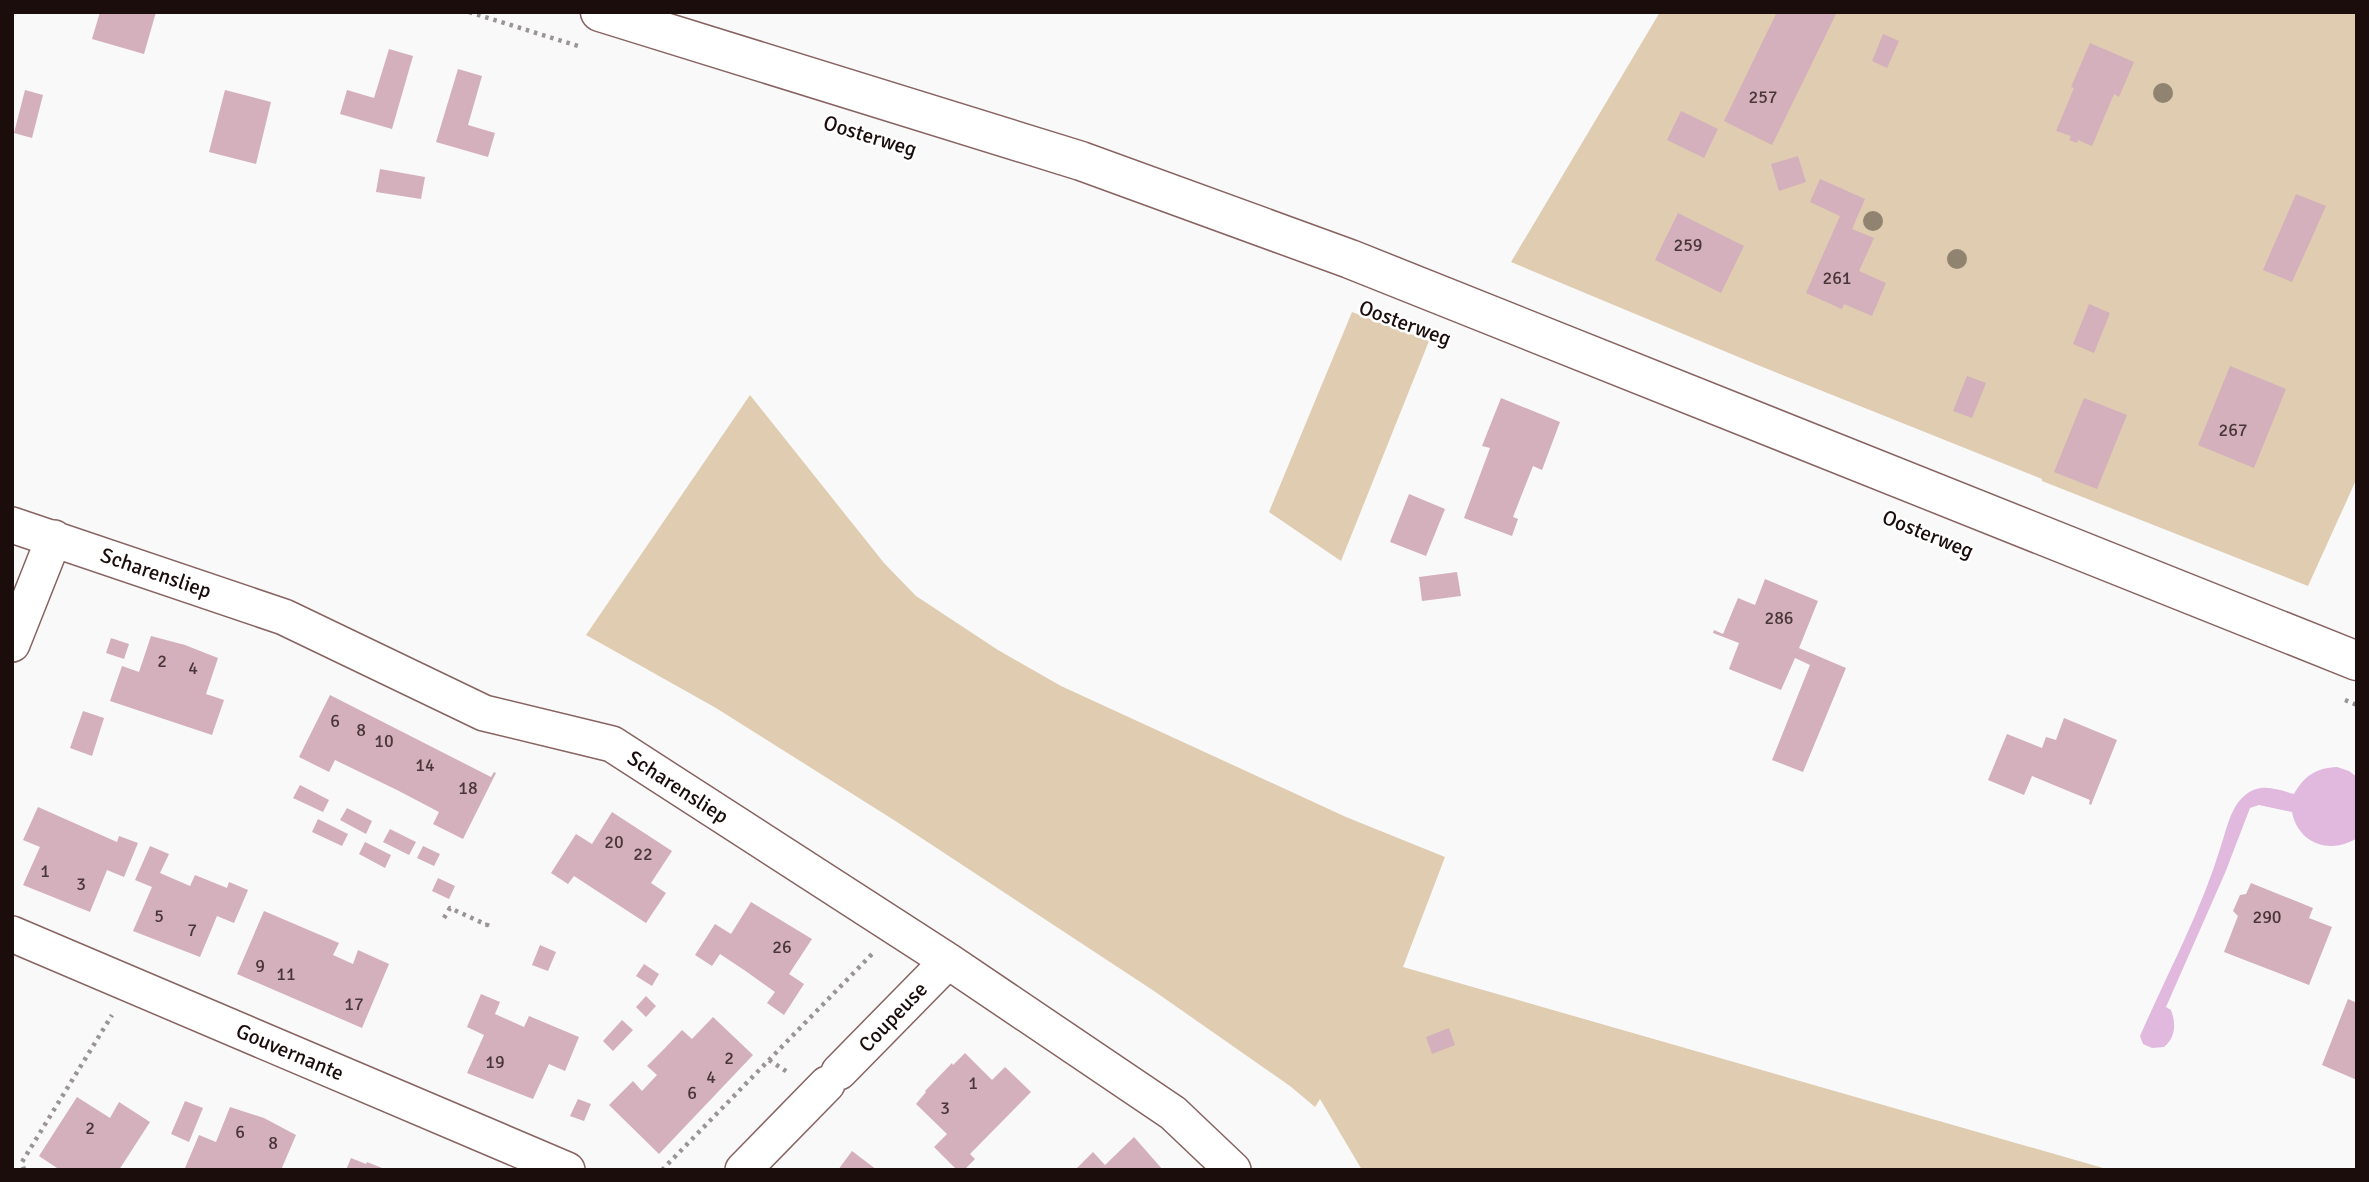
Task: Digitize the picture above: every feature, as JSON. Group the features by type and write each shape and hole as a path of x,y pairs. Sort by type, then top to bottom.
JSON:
{"street":[{"name":"Oosterweg","path":"600,12 1081,161 1350,259 2357,661"},
{"name":"Scharensliep","path":"12,525 284,617 484,713 611,744 948,961 1173,1113 1233,1170"},
{"path":"12,644 54,538"},
{"name":"Gouvernante","path":"12,934 566,1170"},
{"name":"Coupeuse","path":"743,1170 948,961"}],"path":[{"path":"469,12 588,49"},
{"path":"2344,700 2357,705"},
{"path":"444,918 450,908 487,925 488,920"},
{"path":"662,1170 897,928"},
{"path":"24,1170 22,1163 131,984"}],"shaded area":[{"path":"1660,12 2357,12 2357,478 2308,586 2042,481 1511,262"},
{"path":"1352,312 1429,341 1341,561 1269,512"},
{"path":"750,395 884,563 916,596 998,650 1061,686 1346,817 1445,857 1403,967 2110,1170 1362,1170 1320,1099 1315,1107 1290,1086 1154,991 897,822 716,708 586,635"},
{"path":"2337,767 2357,777 2357,838 2337,846 2327,846 2308,839 2295,823 2292,812 2259,805 2250,808 2225,873 2166,1007 2171,1010 2174,1020 2171,1039 2164,1047 2152,1048 2143,1044 2140,1036 2193,920 2229,821 2239,801 2250,792 2262,788 2294,794 2311,774"}],"building":[{"path":"100,12 156,12 144,54 92,39"},
{"path":"1777,12 1837,12 1772,145 1724,121"},
{"path":"1883,34 1899,41 1887,68 1872,61"},
{"path":"2090,43 2134,62 2119,97 2114,94 2092,146 2078,140 2077,143 2069,140 2071,136 2056,131"},
{"path":"389,49 413,56 392,129 340,114 347,90 374,98"},
{"path":"458,69 482,76 468,125 495,133 488,157 436,142"},
{"path":"25,90 43,95 32,138 14,133"},
{"path":"225,90 271,102 256,164 209,152"},
{"path":"1681,111 1718,129 1704,158 1667,140"},
{"path":"1798,156 1806,182 1779,191 1771,164"},
{"path":"380,169 425,177 421,199 376,192"},
{"path":"1820,179 1865,199 1852,229 1874,238 1859,271 1886,283 1872,316 1844,304 1842,309 1806,293 1840,216 1810,202"},
{"path":"2296,194 2326,206 2292,282 2263,270"},
{"path":"1678,213 1744,246 1721,293 1655,260"},
{"path":"2089,304 2110,313 2094,353 2073,344"},
{"path":"2230,366 2286,389 2254,468 2198,445"},
{"path":"1967,376 1986,383 1972,418 1953,411"},
{"path":"1501,398 1560,422 1542,470 1533,466 1513,517 1518,519 1512,536 1464,518 1490,448 1482,446"},
{"path":"2084,398 2127,415 2097,489 2054,472"},
{"path":"1409,494 1445,509 1426,556 1390,542"},
{"path":"1457,572 1461,596 1422,601 1419,577"},
{"path":"1765,579 1818,601 1799,648 1846,668 1803,772 1772,760 1810,665 1795,658 1781,690 1729,669 1739,643 1713,633 1714,630 1723,634 1738,598 1755,605"},
{"path":"151,636 218,658 206,694 224,700 212,735 110,701 122,666 139,672"},
{"path":"111,638 129,644 124,659 106,653"},
{"path":"330,695 491,777 496,773 463,839 433,824 439,812 397,790 335,760 329,772 299,757"},
{"path":"83,711 104,718 92,756 70,748"},
{"path":"2064,718 2117,740 2091,805 2090,800 2032,776 2024,795 1988,780 2007,734 2042,748 2046,737 2056,740"},
{"path":"300,785 329,800 323,812 293,798"},
{"path":"38,807 117,842 119,836 138,843 124,877 107,870 90,912 23,885 40,847 23,840"},
{"path":"347,808 372,821 366,834 340,820"},
{"path":"612,812 672,851 651,883 666,893 646,923 574,876 568,884 551,873 576,834 592,844"},
{"path":"318,819 348,834 342,846 312,832"},
{"path":"390,829 416,842 409,855 383,842"},
{"path":"365,842 391,855 385,868 359,854"},
{"path":"150,846 169,854 160,873 190,886 195,875 227,888 229,882 248,890 234,923 217,916 200,957 133,931 152,887 135,880"},
{"path":"423,846 440,854 434,866 417,858"},
{"path":"438,878 455,886 449,899 432,891"},
{"path":"2251,883 2313,908 2309,918 2332,927 2309,985 2224,952 2238,916 2233,911 2240,895 2246,894"},
{"path":"751,902 812,939 789,974 804,984 784,1015 767,1003 775,992 747,972 720,954 712,966 695,955 715,924 731,934"},
{"path":"264,911 339,943 333,955 353,964 358,950 389,964 362,1028 237,974"},
{"path":"540,945 556,952 548,971 532,965"},
{"path":"644,964 659,974 652,986 636,976"},
{"path":"481,994 500,1002 495,1014 524,1027 529,1016 579,1037 565,1071 549,1064 533,1099 467,1073 484,1035 467,1027"},
{"path":"646,996 656,1006 646,1017 636,1007"},
{"path":"2348,999 2357,1003 2357,1080 2322,1065"},
{"path":"713,1017 753,1055 659,1154 609,1105 633,1081 642,1091 657,1075 647,1066 682,1030 692,1039"},
{"path":"622,1020 633,1030 613,1051 603,1041"},
{"path":"1449,1028 1455,1045 1432,1054 1426,1037"},
{"path":"965,1053 992,1080 1005,1067 1031,1092 970,1154 975,1159 964,1170 957,1170 934,1147 947,1134 916,1104 925,1091"},
{"path":"77,1097 110,1118 119,1102 150,1122 119,1170 60,1170 39,1156"},
{"path":"578,1099 591,1104 584,1121 570,1116"},
{"path":"185,1101 203,1108 189,1142 171,1134"},
{"path":"230,1107 264,1118 296,1135 281,1170 185,1168 199,1135 216,1142"},
{"path":"1134,1137 1163,1170 1075,1170 1093,1152 1105,1165"},
{"path":"852,1151 877,1170 838,1170"},
{"path":"351,1158 366,1164 367,1162 387,1170 346,1170"}]}
